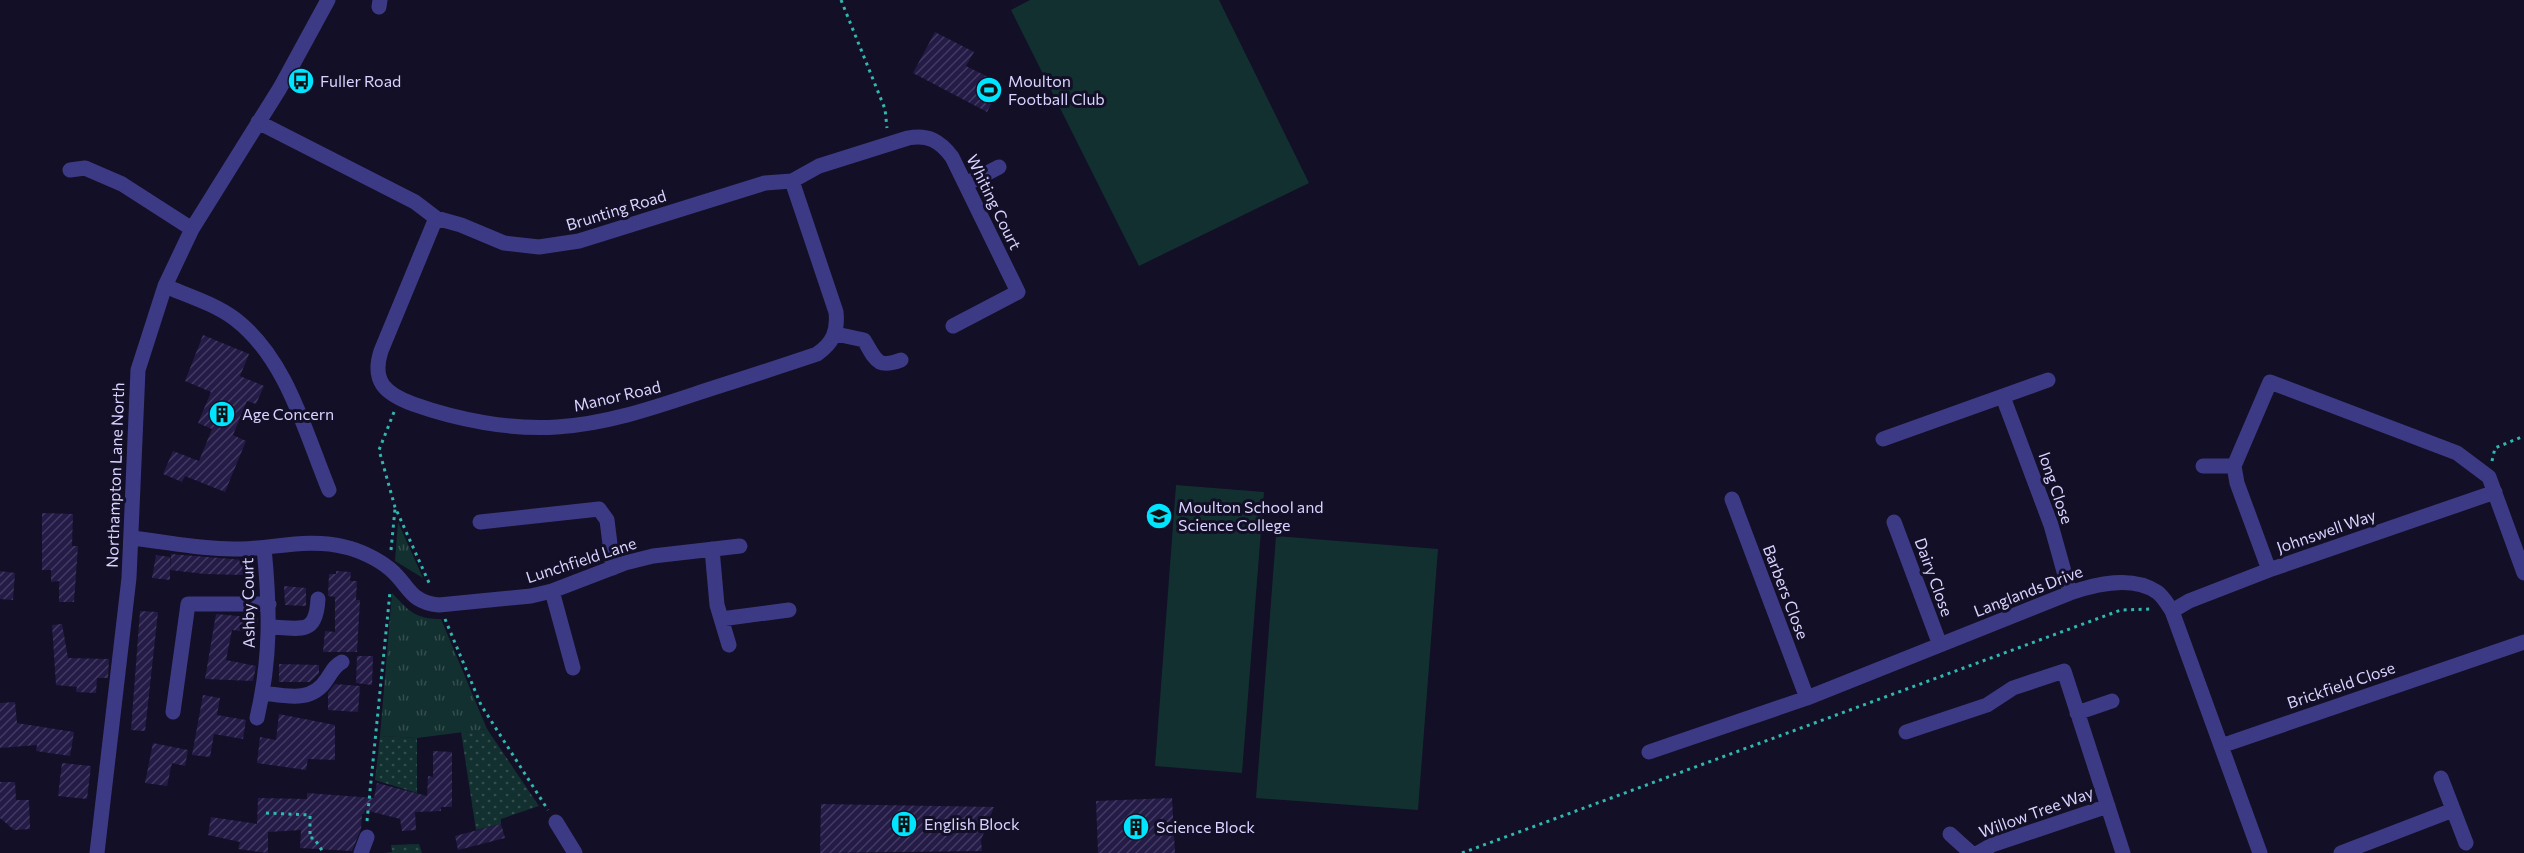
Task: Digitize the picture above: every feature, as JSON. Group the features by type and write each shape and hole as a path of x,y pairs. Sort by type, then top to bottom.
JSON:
{"street":[{"name":"Northampton Lane North","path":"98,853 123,644 132,538 138,370 165,286 192,229 289,73 328,0"},
{"name":"Brunting Road","path":"258,122 415,202 436,218 461,225 504,243 528,246 579,242 765,183 792,181"},
{"name":"Whiting Court","path":"792,181 819,166 919,136 932,138 944,146 966,184 1018,292 953,326"},
{"path":"966,184 999,167"},
{"path":"70,170 85,168 122,184 192,229"},
{"path":"792,181 836,312 836,334 864,340 880,363 887,366 901,360"},
{"name":"Manor Road","path":"436,218 378,360 377,371 388,393 430,410 499,424 527,427 581,424 612,419 817,354 825,349 836,334"},
{"path":"165,286 209,304 236,320 255,339 281,375 329,490"},
{"path":"1883,438 2048,380"},
{"path":"2269,570 2237,483 2235,466 2270,382 2457,453 2489,477 2524,573"},
{"name":"long Close","path":"2003,397 2051,525 2070,593"},
{"path":"2204,466 2235,466"},
{"name":"Johnswell Way","path":"2172,610 2189,601 2269,570 2495,492"},
{"name":"Barbers Close","path":"1732,499 1807,698"},
{"path":"480,522 599,509 607,520 614,568"},
{"name":"Dairy Close","path":"1894,522 1940,645"},
{"name":"Lunchfield Lane","path":"132,538 211,548 264,548 316,542 330,543 349,548 390,569 416,599 439,605 531,596 653,556 740,546"},
{"name":"Ashby Court","path":"257,718 263,693 270,627 264,548"},
{"path":"712,549 721,619 729,645"},
{"name":"Langlands Drive","path":"1650,752 1807,698 2070,593 2098,584 2136,584 2158,592 2172,610 2260,853"},
{"path":"552,591 573,668"},
{"path":"270,627 301,628 312,625 316,620 318,599"},
{"path":"174,712 188,604 269,604"},
{"path":"721,619 789,610"},
{"name":"Brickfield Close","path":"2221,746 2524,642"},
{"path":"263,693 308,696 321,688 335,665 342,662"},
{"path":"1906,732 1987,705 2013,688 2064,671 2123,853"},
{"path":"2078,712 2112,701"},
{"path":"2441,778 2466,843"},
{"name":"Willow Tree Way","path":"1978,853 1992,845 2108,806"},
{"path":"2341,853 2453,810"},
{"path":"556,822 575,853"},
{"path":"1950,834 1971,853"},
{"path":"362,853 367,837"}],"path":[{"path":"841,0 885,109 889,144"},
{"path":"399,399 379,450 395,507 481,705 556,822"},
{"path":"2495,448 2524,436"},
{"path":"367,837 366,816 371,789 390,591 387,579 390,569 395,507"},
{"path":"1462,853 2121,610"},
{"path":"266,813 310,815 310,838 314,838 323,852"}],"green space":[{"path":"1030,0 1219,0 1309,183 1139,266 1011,10"},
{"path":"1176,485 1264,492 1242,773 1155,766"},
{"path":"398,522 423,578 395,561"},
{"path":"1276,536 1438,549 1418,810 1256,798"},
{"path":"392,593 413,613 432,619 441,619 487,729 417,738 380,736"},
{"path":"487,729 539,806 501,819 501,824 476,830 461,732"},
{"path":"380,736 417,738 417,793 375,780"},
{"path":"419,844 422,853 384,853 392,852 391,845"}],"building":[{"path":"935,32 974,52 966,66 1002,84 987,112 913,73"},
{"name":"Age Concern","path":"203,335 249,354 240,376 264,386 256,404 247,401 233,435 246,441 225,492 185,476 182,482 163,474 173,451 199,461 212,429 198,423 211,392 185,381"},
{"path":"42,513 73,514 72,546 78,546 74,602 59,602 59,581 51,582 51,570 42,570"},
{"path":"171,554 243,560 243,575 170,570"},
{"path":"156,555 170,557 170,580 152,578"},
{"path":"0,571 15,573 13,600 0,599"},
{"path":"336,571 351,572 350,581 357,581 356,600 360,600 357,652 323,652 325,631 335,632 335,597 328,596 329,574 336,574"},
{"path":"284,586 306,588 306,606 285,605"},
{"path":"140,611 158,612 145,731 131,730"},
{"path":"216,614 258,618 256,633 232,630 226,660 256,666 253,681 205,679"},
{"path":"62,624 68,658 109,659 108,678 97,678 96,693 76,692 77,687 56,685 52,625"},
{"path":"357,656 373,656 372,685 356,683"},
{"path":"279,664 319,665 319,673 310,682 279,682"},
{"path":"335,684 360,686 358,712 328,710 328,693"},
{"path":"203,695 220,698 217,715 246,720 243,739 214,734 210,757 192,755"},
{"path":"15,702 17,723 74,732 70,756 36,751 37,745 0,748 0,703"},
{"path":"279,714 335,725 335,760 308,759 306,770 257,763 260,737 276,740"},
{"path":"153,743 188,750 185,766 172,763 167,786 145,783"},
{"path":"433,751 452,752 452,807 441,807 441,811 415,812 416,830 402,831 400,819 365,810 362,814 361,829 352,851 300,848 301,830 268,832 268,853 238,849 240,842 208,835 211,817 257,824 258,798 307,799 307,793 374,798 377,783 427,796 428,776 433,777"},
{"path":"62,763 91,766 87,799 58,796"},
{"path":"0,782 15,782 16,800 29,800 30,829 14,830 0,818"},
{"name":"Science Block","path":"1172,798 1175,853 1098,853 1096,801"},
{"name":"English Block","path":"821,804 994,807 981,840 982,851 820,853"},
{"path":"501,824 505,838 458,850 455,836"}],"place":[{"name":"Fuller Road","path":"301,81"},
{"name":"Moulton Football Club","path":"989,90"},
{"name":"Age Concern","path":"222,414"},
{"name":"Moulton School and Science College","path":"1159,516"},
{"name":"English Block","path":"904,824"},
{"name":"Science Block","path":"1136,827"}]}
